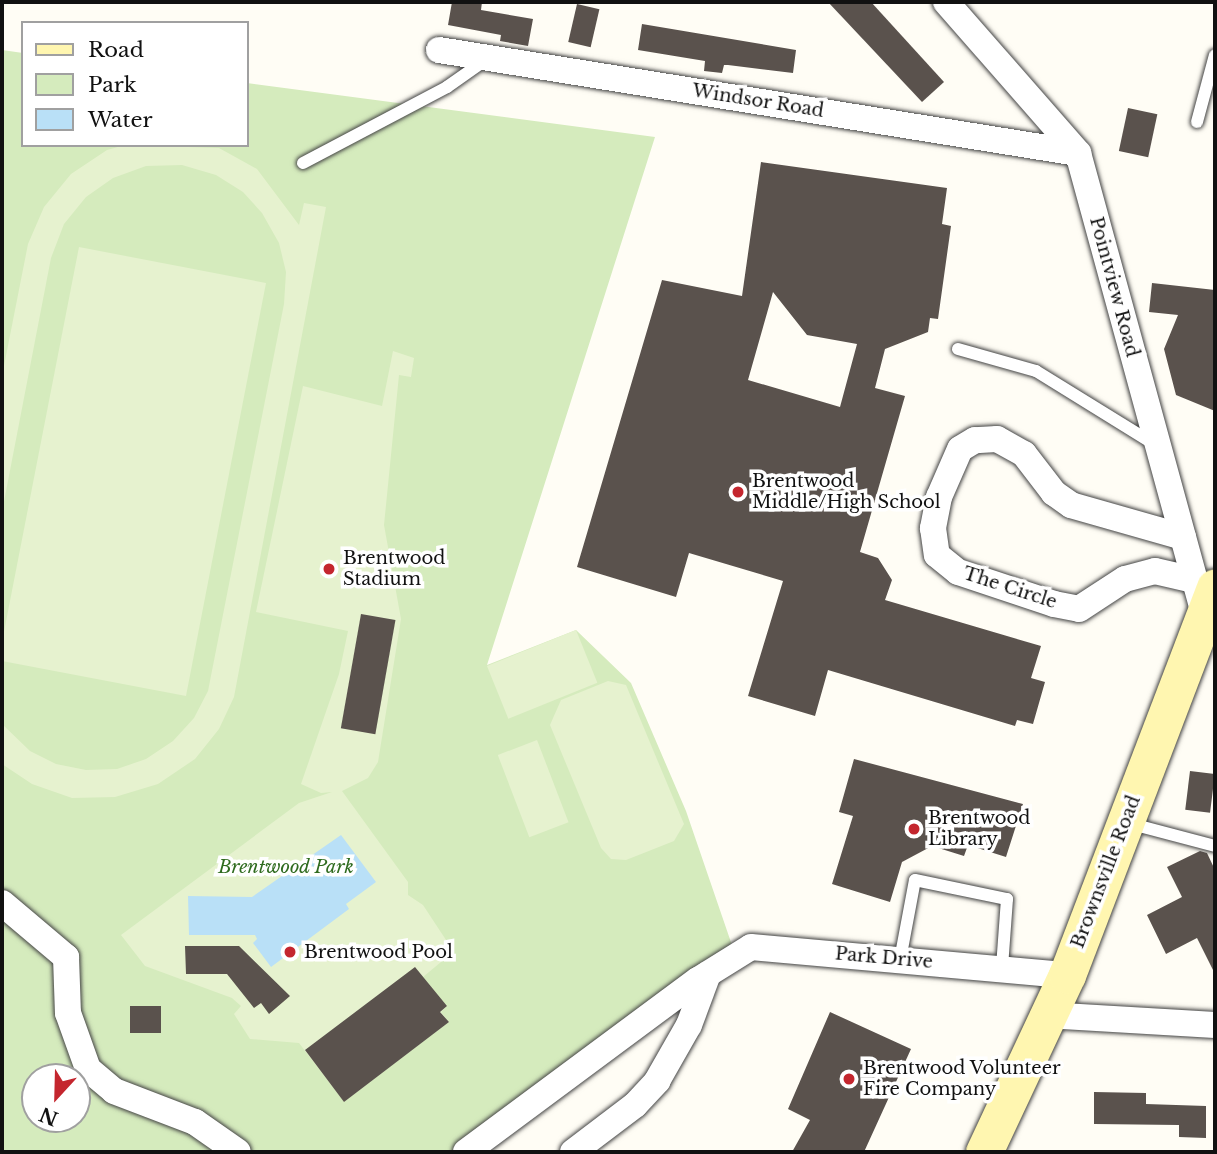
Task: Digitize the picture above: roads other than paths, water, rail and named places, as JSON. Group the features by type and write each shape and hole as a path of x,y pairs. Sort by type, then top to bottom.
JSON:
{"main road":[{"name":"Brownsville Road","path":"984,1152 1067,975 1125,822 1204,594"}],"street":[{"name":"Pointview Road","path":"946,2 1078,153 1183,537 1204,594"},
{"name":"Windsor Road","path":"439,50 1078,153"},
{"name":"The Circle","path":"1183,537 1071,505 1054,493 1024,454 997,439 975,440 960,449 939,497 933,528 937,555 958,572 1054,604 1079,609 1125,579 1155,570 1204,594"},
{"path":"2,903 20,923 66,957 68,1013 89,1069 114,1091 195,1122 238,1152"},
{"name":"Park Drive","path":"466,1152 708,974 751,947 1002,967 1067,975"},
{"path":"573,1152 635,1105 657,1081 689,1025 708,974"},
{"path":"1046,1015 1215,1025"}],"lane":[{"path":"1198,122 1215,55"},
{"path":"303,163 447,87 488,58"},
{"path":"958,349 1037,371 1158,446"},
{"path":"1125,822 1215,846"},
{"path":"900,960 915,880 1007,900 1002,967"}],"water":[{"name":"Brentwood Pool","path":"341,835 376,882 346,904 349,909 271,967 253,943 257,939 255,935 189,935 188,896 252,897"}],"place":[{"name":"Brentwood Middle/High School","path":"738,492"},
{"name":"Brentwood Stadium","path":"329,569"},
{"name":"Brentwood Library","path":"914,829"},
{"name":"Brentwood Pool","path":"290,952"},
{"name":"Brentwood Volunteer Fire Company","path":"849,1079"}],"park label":[{"name":"Brentwood Park","path":"286,867"}]}
